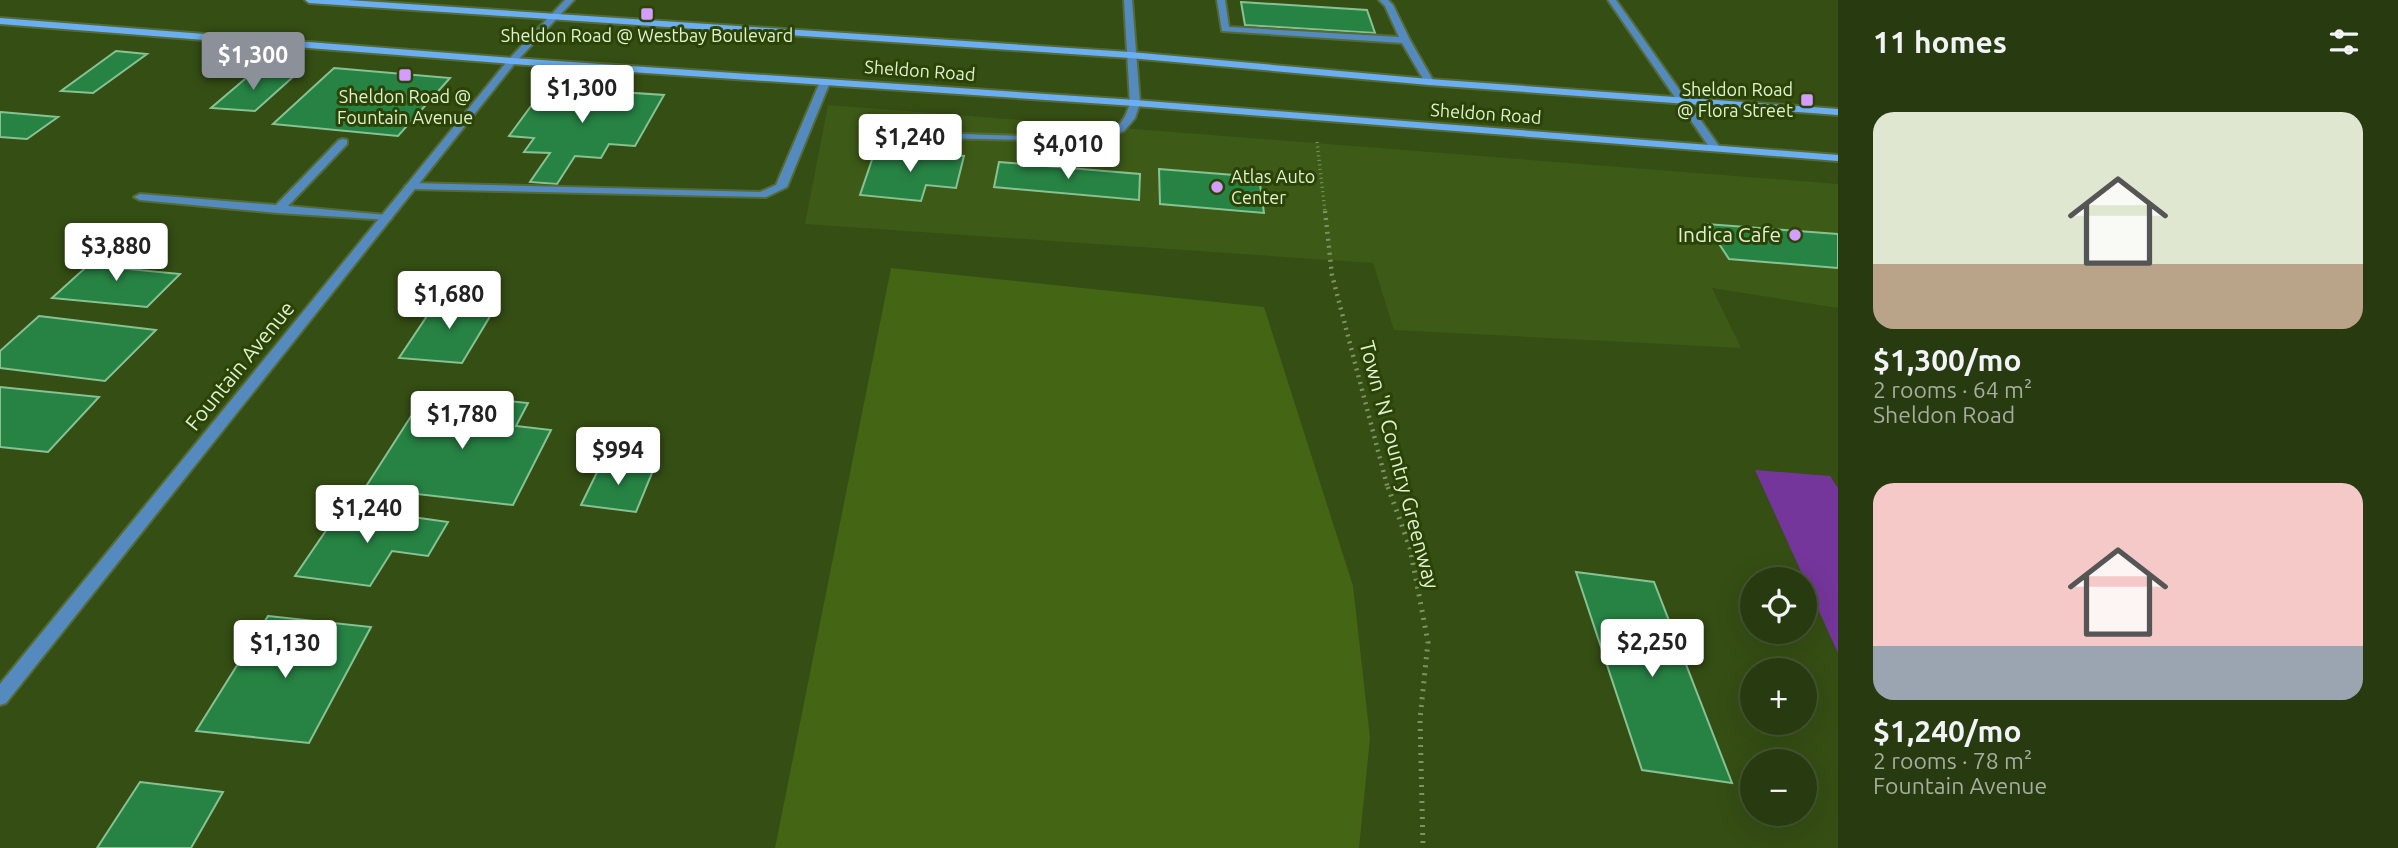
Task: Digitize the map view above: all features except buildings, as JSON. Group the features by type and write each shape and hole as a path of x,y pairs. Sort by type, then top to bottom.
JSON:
{"main road":[{"name":"Sheldon Road","path":"309,0 1129,55 1429,82 1838,112"},
{"name":"Sheldon Road","path":"0,21 512,61 1135,103 1838,158"}],"street":[{"name":"Fountain Avenue","path":"0,697 512,61 570,0"},
{"path":"895,134 1070,138 1104,136 1120,129 1130,118 1135,103 1129,55 1128,0"},
{"path":"1221,0 1225,29 1405,40"},
{"path":"1383,0 1390,5 1405,40 1429,82"},
{"path":"1612,0 1716,149"},
{"path":"411,186 762,195 781,187 825,82"},
{"path":"278,210 344,142"},
{"path":"140,197 386,218"}],"path":[{"name":"Town 'N Country Greenway","path":"1316,134 1332,275 1385,480 1410,548 1428,642 1420,719 1423,848"}],"shaded area":[{"path":"828,105 1838,184 1838,308 1712,288 1741,348 1394,330 1373,263 805,224"},
{"path":"891,268 1264,307 1353,586 1370,738 1359,848 775,848"},
{"path":"1755,470 1830,476 1838,488 1838,653 1817,607 1817,567 1799,567"}],"place":[{"name":"Sheldon Road @ Westbay Boulevard","path":"647,14"},
{"name":"Sheldon Road @ Fountain Avenue","path":"405,75"},
{"name":"Sheldon Road @ Flora Street","path":"1807,100"},
{"name":"Atlas Auto Center","path":"1217,187"},
{"name":"Indica Cafe","path":"1795,235"}]}
